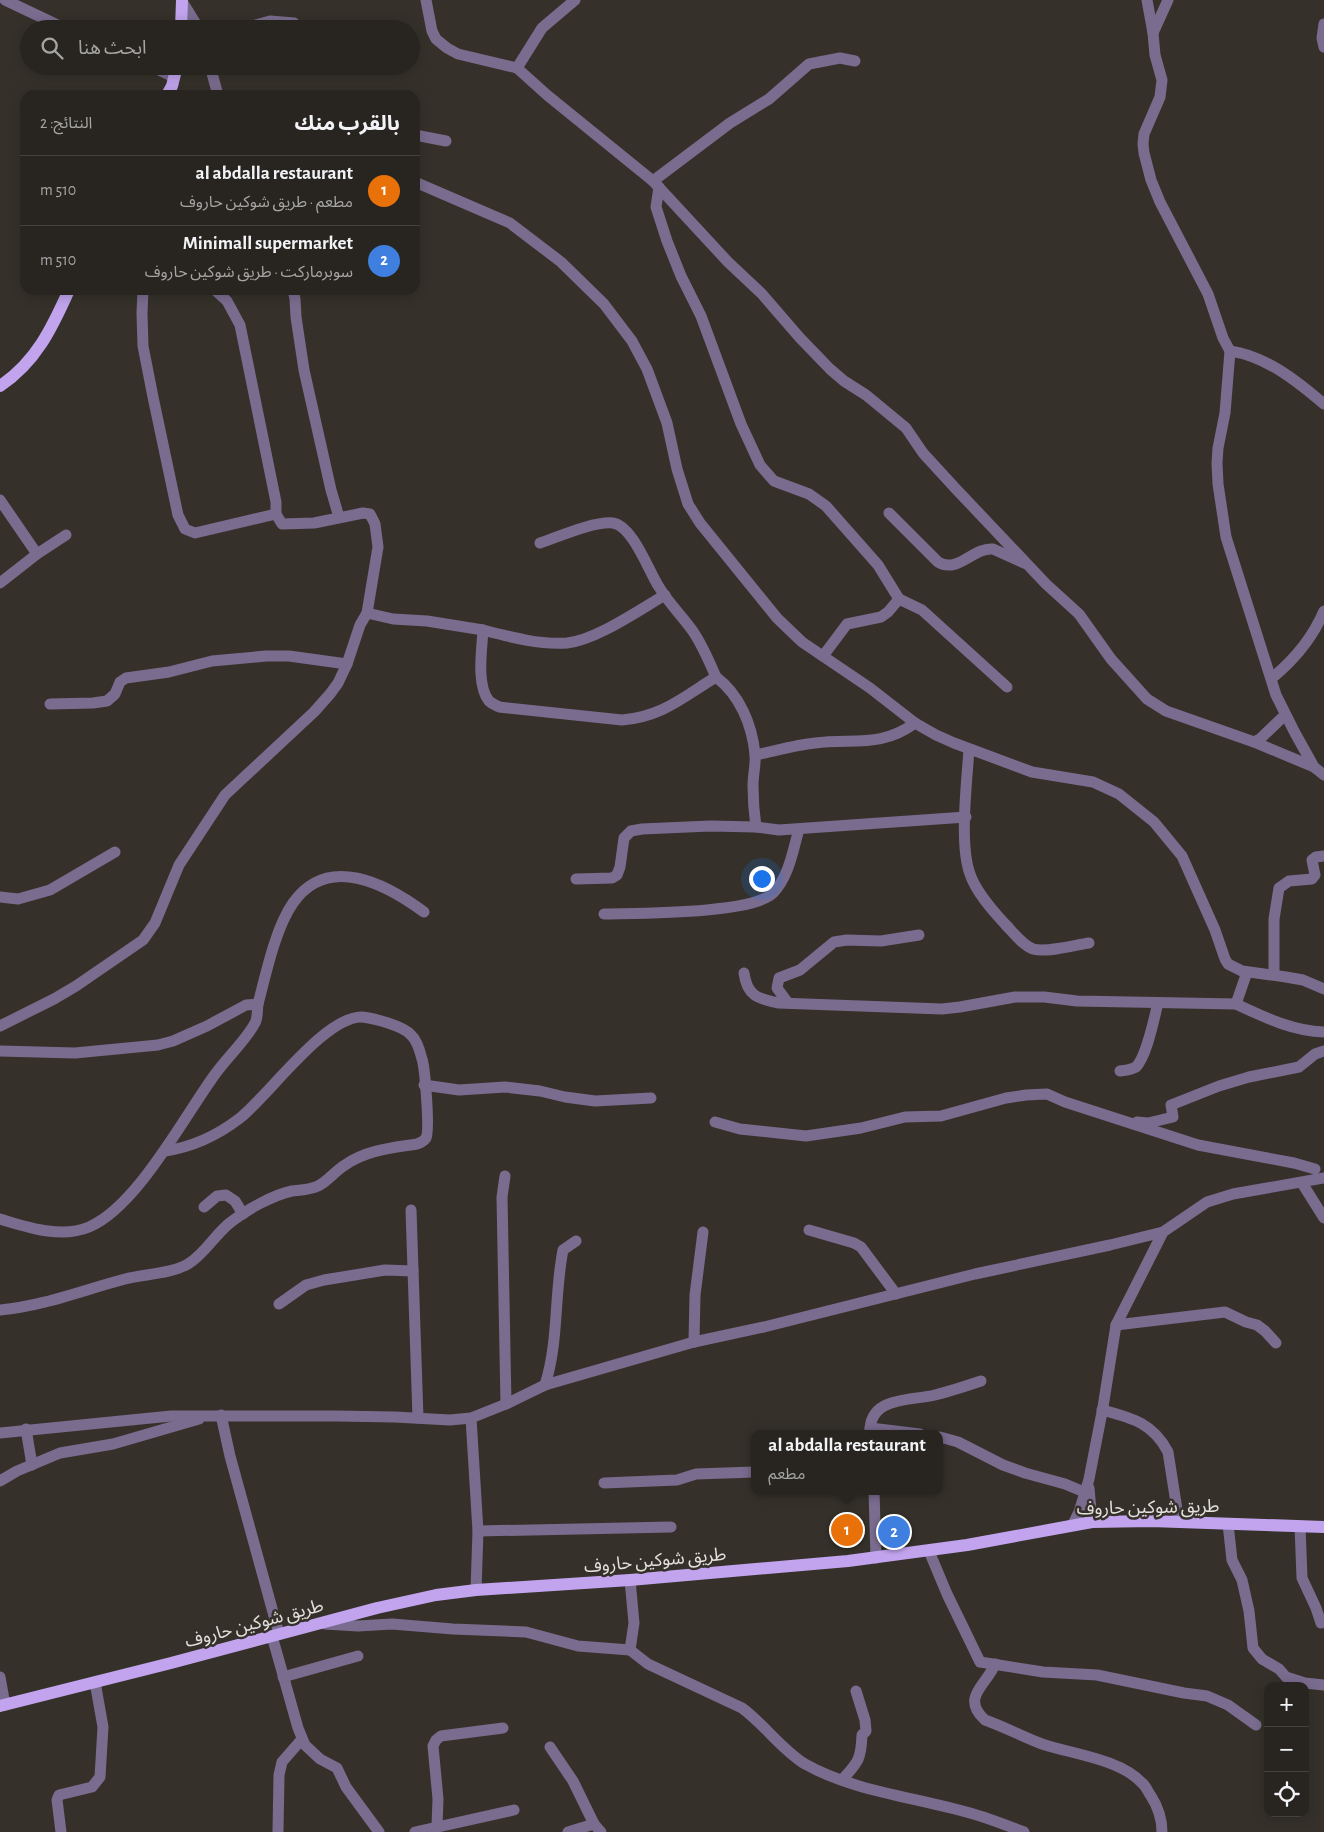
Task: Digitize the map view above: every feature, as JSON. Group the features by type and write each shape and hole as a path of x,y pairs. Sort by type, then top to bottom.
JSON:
{"main road":[{"path":"181,20 182,1"},
{"path":"169,90 174,75"},
{"path":"0,386 22,369 43,343 67,295"},
{"name":"طريق شوكين حاروف","path":"2,1705 378,1608 426,1597 476,1590 630,1580 876,1558 929,1551 1092,1522 1179,1522 1324,1527"}],"street":[{"path":"5,0 47,20"},
{"path":"426,0 432,31 436,39 447,48 458,54 517,68 547,95 656,184 728,262 762,294 830,369 844,381 866,395 906,428 923,453 980,515 1046,584 1079,614 1111,659 1147,699 1166,711 1254,742 1314,767 1324,775"},
{"path":"517,68 542,28 574,0"},
{"path":"1147,0 1155,55 1162,80 1160,97 1144,134 1144,153 1160,202 1208,294 1223,338 1230,351 1225,413 1218,448 1218,484 1226,537 1276,695 1314,767"},
{"path":"1153,33 1168,0"},
{"path":"182,1 194,20"},
{"path":"1324,24 1322,38 1324,47"},
{"path":"656,184 730,123 769,99 809,64 840,58 855,61"},
{"path":"212,75 217,90"},
{"path":"420,136 446,141"},
{"path":"420,184 510,223 561,262 604,304 632,341 647,369 667,423 677,469 688,504 700,523 777,618 802,642 870,688 915,724 945,739 1032,772 1093,782 1119,794 1154,822 1182,856 1212,922 1224,959 1234,968 1247,972 1274,974 1303,980 1324,989"},
{"path":"656,184 656,206 667,241 681,276 701,316 741,424 760,465 774,480 809,494 826,506 878,565 899,599 922,610 1007,687"},
{"path":"143,295 143,346 178,515 185,529 195,534 276,514"},
{"path":"0,1026 69,990 143,940 155,923 179,865 225,794 314,712 338,683 347,664 360,625 367,613 378,553 378,536 375,524 370,514 363,513 314,524 282,524 276,514 276,502 240,325 227,301 220,295"},
{"path":"294,295 304,370 331,490 339,517"},
{"path":"1230,351 1251,356 1279,370 1298,381 1324,404"},
{"path":"0,500 37,554"},
{"path":"889,513 943,565 958,563 987,549 993,549 1028,564"},
{"path":"540,544 580,529 605,524 613,523 625,529 665,595 693,631 716,677 724,684 743,709 755,755 753,798 756,828"},
{"path":"0,583 37,554 66,535"},
{"path":"367,613 393,619 426,621 483,630 529,640 568,643 583,639 612,626 665,595"},
{"path":"823,656 847,624 881,617 899,599"},
{"path":"1272,678 1284,668 1308,640 1324,611"},
{"path":"483,630 482,684 490,702 499,707 622,720 639,719 655,714 676,703 716,677"},
{"path":"50,704 107,701 115,694 120,682 126,678 169,672 212,661 289,656 347,664"},
{"path":"1254,742 1260,739 1285,715"},
{"path":"755,755 813,743 865,742 881,739 902,733 915,724"},
{"path":"969,749 966,817 967,863 975,885 996,914 1018,938 1032,949 1039,950 1089,943"},
{"path":"576,879 612,878 617,875 624,838 631,831 642,829 700,827 780,830 966,817"},
{"path":"604,914 734,907 765,899 773,893 785,876 799,829"},
{"path":"0,897 18,899 50,890 115,852"},
{"path":"1274,974 1274,919 1279,888 1289,881 1312,879 1315,875 1312,860 1316,857 1324,856"},
{"path":"0,1219 50,1231 78,1231 100,1221 125,1199 165,1151 212,1078 255,1022 258,1004 276,941 286,917 293,903 314,883 339,876 364,880 408,900 424,912"},
{"path":"788,1003 777,988 779,978 800,970 834,942 847,940 881,941 919,935"},
{"path":"744,972 746,984 755,996 765,1000 788,1003 942,1009 1015,997 1236,1004 1254,1013 1301,1030 1324,1032"},
{"path":"1236,1004 1247,972"},
{"path":"1120,1071 1135,1067 1139,1061 1150,1036 1158,1003"},
{"path":"0,1051 75,1053 158,1045 173,1042 246,1005 258,1004"},
{"path":"0,1310 38,1305 126,1278 180,1268 197,1257 220,1231 243,1214 279,1195 319,1186 345,1165 360,1156 374,1151 422,1142 428,1131 422,1060 415,1039 404,1029 360,1017 353,1019 331,1030 312,1045 258,1102 240,1118 204,1141 165,1151"},
{"path":"1125,1122 1148,1123 1173,1117 1171,1105 1219,1086 1249,1077 1299,1067 1315,1054 1324,1051"},
{"path":"424,1085 459,1090 506,1087 540,1091 565,1098 595,1100 651,1098"},
{"path":"715,1122 740,1129 806,1136 861,1128 905,1117 940,1116 1006,1098 1047,1094 1065,1102 1198,1145 1294,1163 1320,1173"},
{"path":"0,1433 135,1419 216,1415 450,1420 470,1418 506,1404 545,1385 694,1342 764,1327 975,1274 1163,1232 1207,1202 1234,1194 1302,1183 1320,1173"},
{"path":"505,1176 502,1197 506,1404"},
{"path":"1302,1183 1324,1218"},
{"path":"204,1207 217,1196 226,1195 235,1201 243,1214"},
{"path":"411,1210 418,1418"},
{"path":"809,1230 854,1243 860,1247 896,1294"},
{"path":"694,1342 695,1295 703,1232"},
{"path":"1073,1524 1087,1493 1116,1326 1163,1232"},
{"path":"545,1385 555,1340 558,1275 563,1250 576,1240"},
{"path":"279,1304 306,1285 324,1280 385,1270 413,1272"},
{"path":"1116,1326 1225,1312 1257,1325 1276,1343"},
{"path":"870,1430 872,1420 878,1410 888,1402 934,1395 980,1381"},
{"path":"1102,1410 1136,1420 1150,1428 1165,1446 1168,1452 1179,1522"},
{"path":"0,1481 32,1464 60,1453 113,1444 216,1415"},
{"path":"216,1415 230,1456 275,1635 283,1677 302,1739 305,1746 312,1753 338,1768 346,1787 379,1832"},
{"path":"470,1418 478,1531 476,1590"},
{"path":"26,1429 32,1464"},
{"path":"943,1438 958,1442 1018,1470 1087,1493"},
{"path":"604,1482 677,1480 696,1474 751,1472"},
{"path":"1087,1493 1092,1522"},
{"path":"874,1495 876,1558"},
{"path":"1228,1524 1232,1560 1242,1580 1248,1604 1253,1648 1262,1659 1279,1669 1286,1677 1305,1683 1324,1685"},
{"path":"1300,1526 1302,1578 1307,1593 1316,1608 1320,1623"},
{"path":"478,1531 671,1527"},
{"path":"929,1551 947,1594 980,1662 1043,1672 1096,1675 1207,1696 1228,1705 1256,1725"},
{"path":"630,1580 634,1623 630,1650"},
{"path":"320,1624 358,1626 392,1624 526,1632 578,1646 630,1650 648,1664 742,1708 804,1763 842,1780 970,1813 1024,1832"},
{"path":"283,1677 358,1656"},
{"path":"995,1664 992,1673 976,1692 974,1700 979,1715 985,1720 1042,1744 1118,1766 1132,1774 1142,1783 1154,1800 1162,1822 1162,1832"},
{"path":"0,1677 2,1705"},
{"path":"61,1832 57,1800 59,1795 92,1787 100,1777 103,1727 95,1682"},
{"path":"842,1780 859,1760 862,1735 866,1730 865,1720 856,1691"},
{"path":"437,1826 438,1799 433,1746 436,1740 441,1736 503,1728"},
{"path":"278,1832 282,1762 302,1739"},
{"path":"550,1748 573,1781 598,1828 568,1832"},
{"path":"415,1832 514,1810"}],"place":[{"name":"al abdalla restaurant","path":"847,1530"},
{"name":"Minimall supermarket","path":"894,1532"}]}
